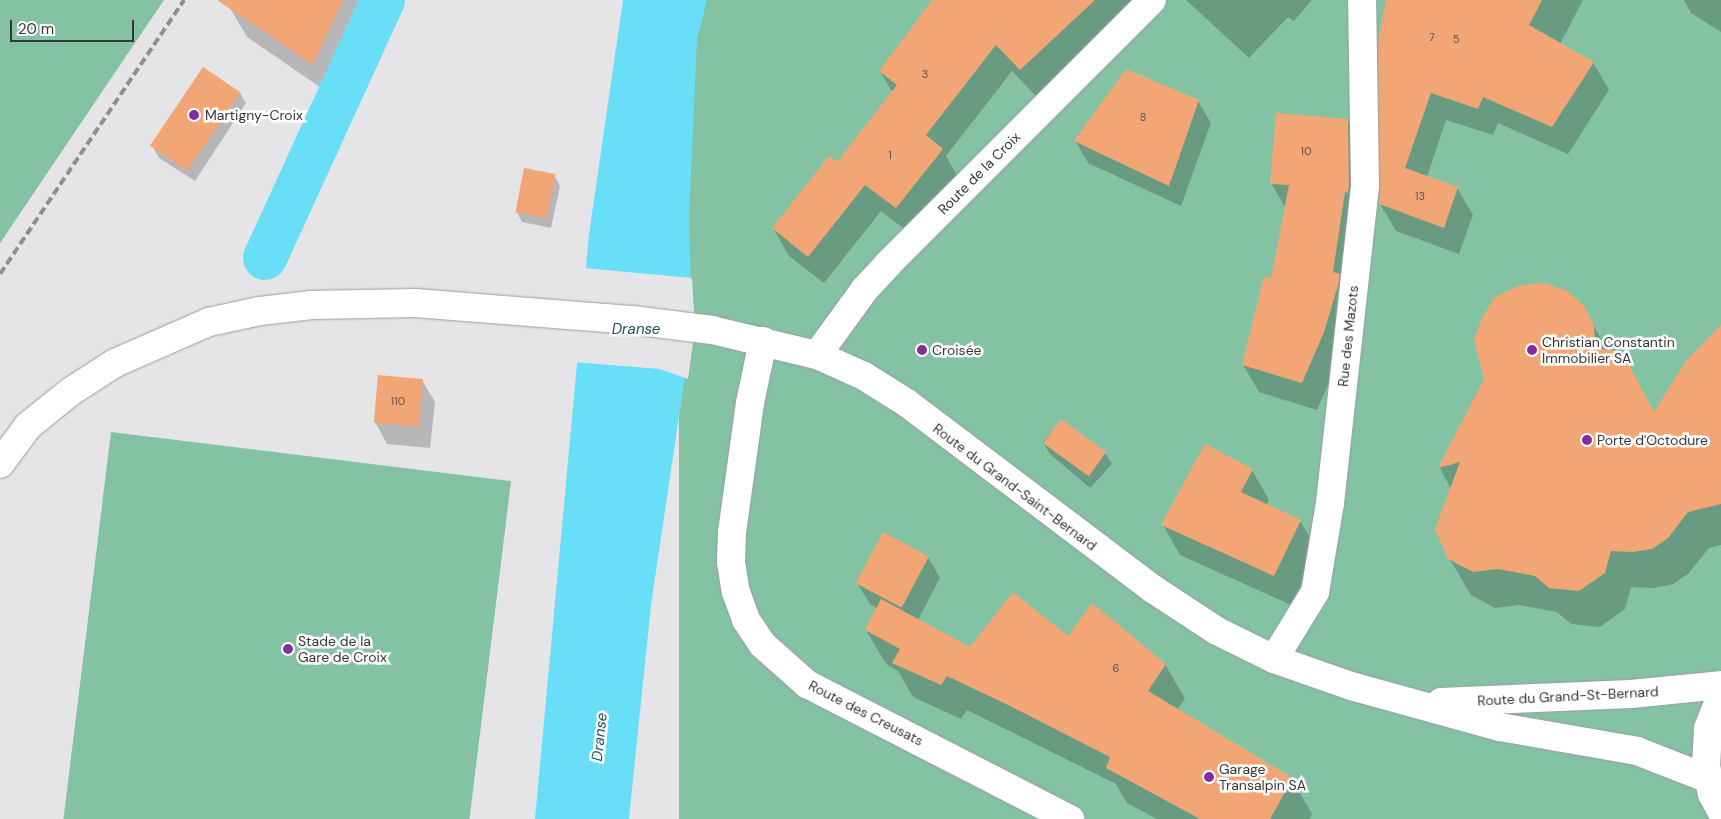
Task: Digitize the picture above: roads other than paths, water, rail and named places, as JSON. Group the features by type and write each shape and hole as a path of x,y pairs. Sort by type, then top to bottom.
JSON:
{"street":[{"name":"Route de la Croix","path":"817,355 864,289 1152,0"},
{"name":"Rue des Mazots","path":"1274,659 1315,592 1330,503 1365,186 1362,0"},
{"name":"Route du Grand-Saint-Bernard","path":"0,464 28,426 70,392 116,363 155,343 209,322 260,311 312,305 415,303 552,313 712,330 817,355 886,389 1153,589 1218,631 1274,659 1307,672"},
{"name":"Route des Creusats","path":"763,341 750,403 732,532 734,582 746,620 763,645 783,666 816,689 1070,819"},
{"name":"Route du Grand-St-Bernard","path":"1307,672 1517,730 1637,751 1709,779"},
{"name":"Route du Grand-St-Bernard","path":"1414,702 1631,694 1721,685"},
{"path":"1721,696 1708,729 1706,766 1721,811"}],"water":[{"name":"Dranse","path":"623,0 707,0 697,40 689,216 692,329 651,605 629,819 535,819 589,234"}],"waterway":[{"path":"265,258 383,0"}],"railway":[{"path":"0,274 184,0"}],"place":[{"name":"Martigny-Croix","path":"194,115"},
{"name":"Croisée","path":"922,350"},
{"name":"Christian Constantin Immobilier SA","path":"1532,350"},
{"name":"Porte d'Octodure","path":"1587,440"},
{"name":"Stade de la Gare de Croix","path":"288,649"},
{"name":"Garage Transalpin SA","path":"1209,777"}]}
